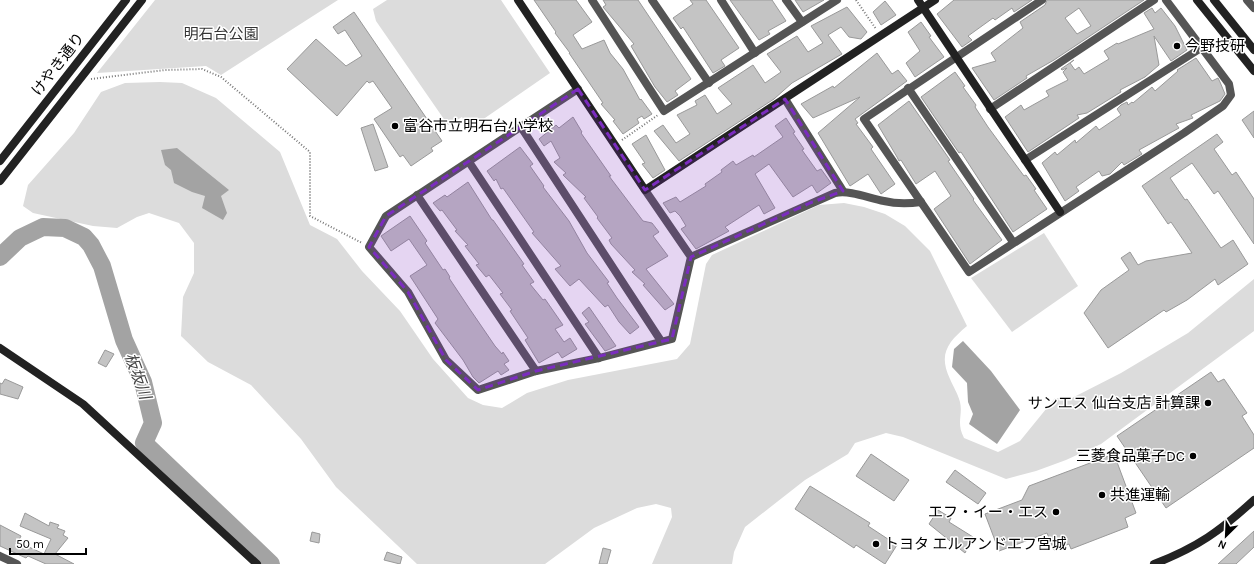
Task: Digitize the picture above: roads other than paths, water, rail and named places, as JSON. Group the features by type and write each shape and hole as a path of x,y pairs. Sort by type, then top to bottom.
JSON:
{"street":[{"name":"けやき通り","path":"0,161 126,0"},
{"path":"0,180 142,0"},
{"path":"518,0 578,89 690,257 672,339 599,358 536,371 478,390 446,360 408,292 369,247 386,216 578,89"},
{"path":"592,0 664,111 837,0"},
{"path":"652,0 709,83"},
{"path":"721,0 755,53"},
{"path":"786,0 802,22"},
{"path":"918,0 1060,212"},
{"path":"645,190 935,0"},
{"path":"1042,0 957,58 908,88 864,119 969,272 1013,242 1184,133 1223,106 1231,95 1229,84 1166,0"},
{"path":"990,109 1154,0"},
{"path":"1197,0 1254,71"},
{"path":"1214,0 1254,50"},
{"path":"1247,0 1254,8"},
{"path":"1025,160 1201,48"},
{"path":"908,88 1013,242"},
{"path":"784,99 843,191"},
{"path":"521,127 661,341"},
{"path":"469,162 599,358"},
{"path":"690,257 810,203 843,191 885,202 906,204 921,202"},
{"path":"417,195 536,371"},
{"path":"0,348 83,404 257,564"},
{"path":"1154,564 1178,554 1219,531 1254,500"},
{"path":"0,556 17,564"}],"waterway":[{"name":"板坂川","path":"0,257 20,238 43,227 65,228 84,237 91,245 102,266 124,340 143,382 153,423 144,443 271,564"}],"place":[{"name":"今野技研","path":"1177,46"},
{"name":"富谷市立明石台小学校","path":"395,126"},
{"name":"サンエス 仙台支店 計算課","path":"1208,403"},
{"name":"三菱食品菓子DC","path":"1193,456"},
{"name":"共進運輸","path":"1102,495"},
{"name":"エフ・イー・エス","path":"1056,512"},
{"name":"トヨタ エルアンドエフ宮城","path":"876,544"}],"park label":[{"name":"明石台公園","path":"221,34"}]}
